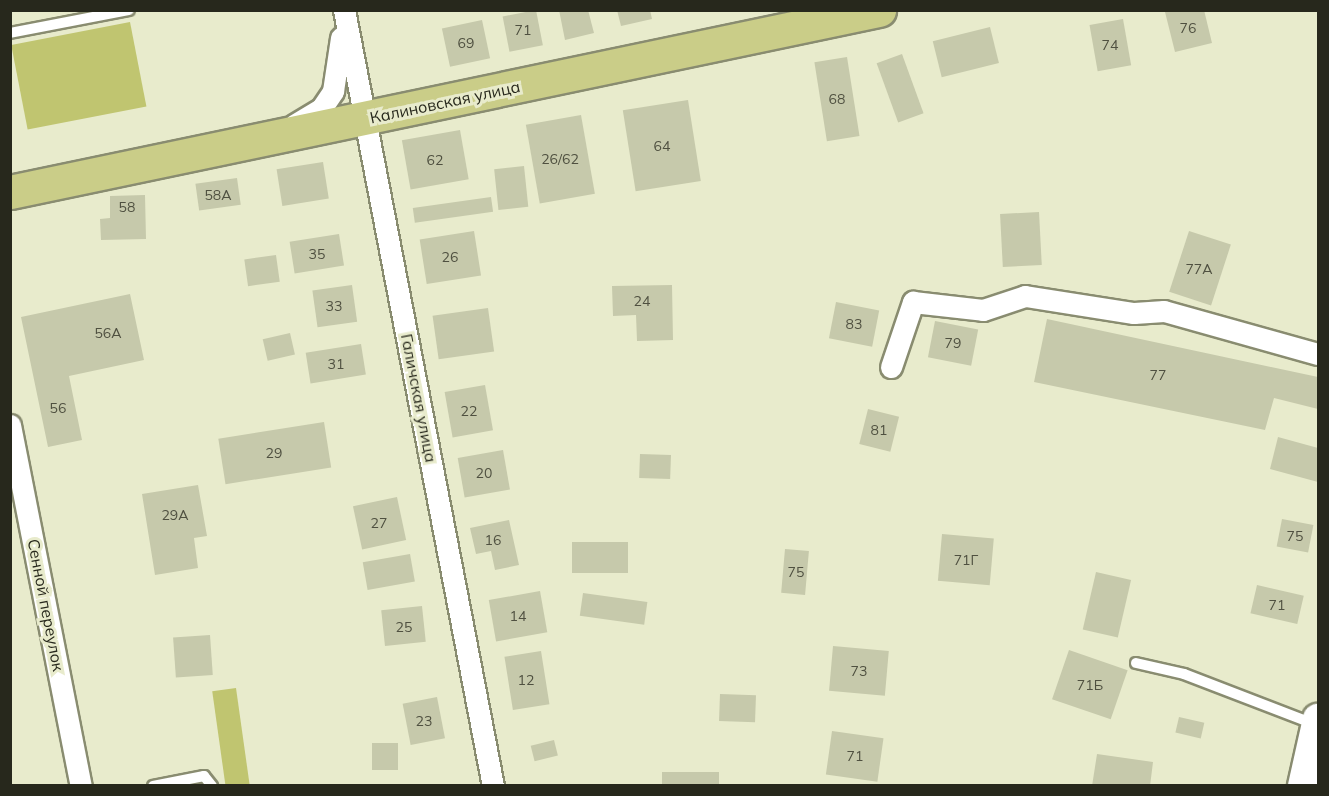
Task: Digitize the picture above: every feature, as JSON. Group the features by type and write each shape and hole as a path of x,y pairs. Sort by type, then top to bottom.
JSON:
{"main road":[{"name":"Калиновская улица","path":"10,192 261,144 366,118 879,10"},
{"path":"1303,786 1317,730"}],"street":[{"name":"Галичская улица","path":"343,10 366,118 493,786"},
{"path":"261,144 321,109 333,91 341,61 343,10"},
{"path":"891,367 913,302 983,310 1025,296 1134,313 1164,311 1318,354"},
{"name":"Сенной переулок","path":"10,425 81,786"}],"lane":[{"path":"10,33 129,10"},
{"path":"1136,663 1184,674 1317,730"},
{"path":"153,786 204,776 212,786"}],"green space":[{"path":"130,22 146,106 28,130 11,45"},
{"path":"236,688 250,785 226,786 212,691"}],"building":[{"path":"536,10 543,45 509,52 503,16"},
{"path":"559,10 588,10 594,33 565,40"},
{"path":"617,10 650,10 652,19 621,26"},
{"path":"1204,10 1212,43 1175,52 1165,12"},
{"path":"1123,19 1131,65 1098,71 1090,25"},
{"path":"482,20 490,58 450,67 442,29"},
{"path":"990,27 999,63 942,77 933,41"},
{"path":"902,54 924,113 898,122 877,63"},
{"path":"847,57 860,136 827,141 814,62"},
{"path":"688,100 701,181 636,191 623,110"},
{"path":"581,115 595,194 540,204 526,125"},
{"path":"460,130 469,179 411,189 402,140"},
{"path":"323,162 329,199 282,206 277,169"},
{"path":"524,166 528,207 498,210 494,169"},
{"path":"237,178 241,205 199,211 195,184"},
{"path":"145,195 146,239 101,240 100,219 110,218 110,196"},
{"path":"491,197 493,212 415,223 413,208"},
{"path":"1039,212 1042,265 1003,267 1000,214"},
{"path":"474,231 481,275 427,284 420,240"},
{"path":"1189,231 1231,245 1211,305 1169,292"},
{"path":"339,234 344,266 295,273 290,242"},
{"path":"276,255 280,282 248,286 244,259"},
{"path":"352,285 357,322 318,327 312,291"},
{"path":"672,285 673,340 637,341 636,315 613,316 612,286"},
{"path":"130,294 144,360 69,376 82,440 48,447 21,317"},
{"path":"836,302 879,310 872,347 829,338"},
{"path":"488,308 494,352 439,359 433,316"},
{"path":"1047,319 1318,377 1318,409 1274,398 1265,430 1034,382"},
{"path":"935,321 978,329 971,366 928,357"},
{"path":"290,333 295,354 268,361 263,339"},
{"path":"361,344 366,375 311,383 306,353"},
{"path":"485,385 493,430 453,437 445,392"},
{"path":"868,409 899,417 890,452 859,444"},
{"path":"324,422 331,467 226,484 218,439"},
{"path":"1278,437 1318,448 1318,482 1270,469"},
{"path":"503,450 510,489 465,497 458,458"},
{"path":"640,454 671,455 670,479 639,478"},
{"path":"198,485 207,536 194,538 198,568 155,575 142,494"},
{"path":"397,497 406,540 362,549 353,506"},
{"path":"1282,519 1313,525 1308,553 1277,546"},
{"path":"509,520 519,565 495,570 491,551 476,554 470,528"},
{"path":"942,534 994,539 990,585 938,581"},
{"path":"572,542 628,542 628,573 572,573"},
{"path":"785,549 809,551 805,595 781,593"},
{"path":"410,554 415,582 368,590 363,562"},
{"path":"1096,572 1131,580 1118,638 1083,629"},
{"path":"1257,585 1304,596 1297,624 1250,613"},
{"path":"540,591 547,632 496,641 489,600"},
{"path":"583,593 647,602 644,625 580,616"},
{"path":"422,606 426,642 385,646 381,610"},
{"path":"210,635 213,675 176,677 173,638"},
{"path":"833,646 889,651 885,696 829,691"},
{"path":"1069,650 1128,670 1111,719 1052,699"},
{"path":"541,651 549,704 513,710 504,657"},
{"path":"720,694 756,695 755,722 719,721"},
{"path":"437,697 445,738 411,745 403,704"},
{"path":"1179,717 1204,723 1201,738 1175,733"},
{"path":"832,731 883,738 877,782 826,775"},
{"path":"554,740 558,756 535,761 531,746"},
{"path":"372,743 398,743 398,770 372,770"},
{"path":"1097,754 1153,762 1150,786 1092,786"},
{"path":"662,772 719,772 719,786 662,786"}]}
